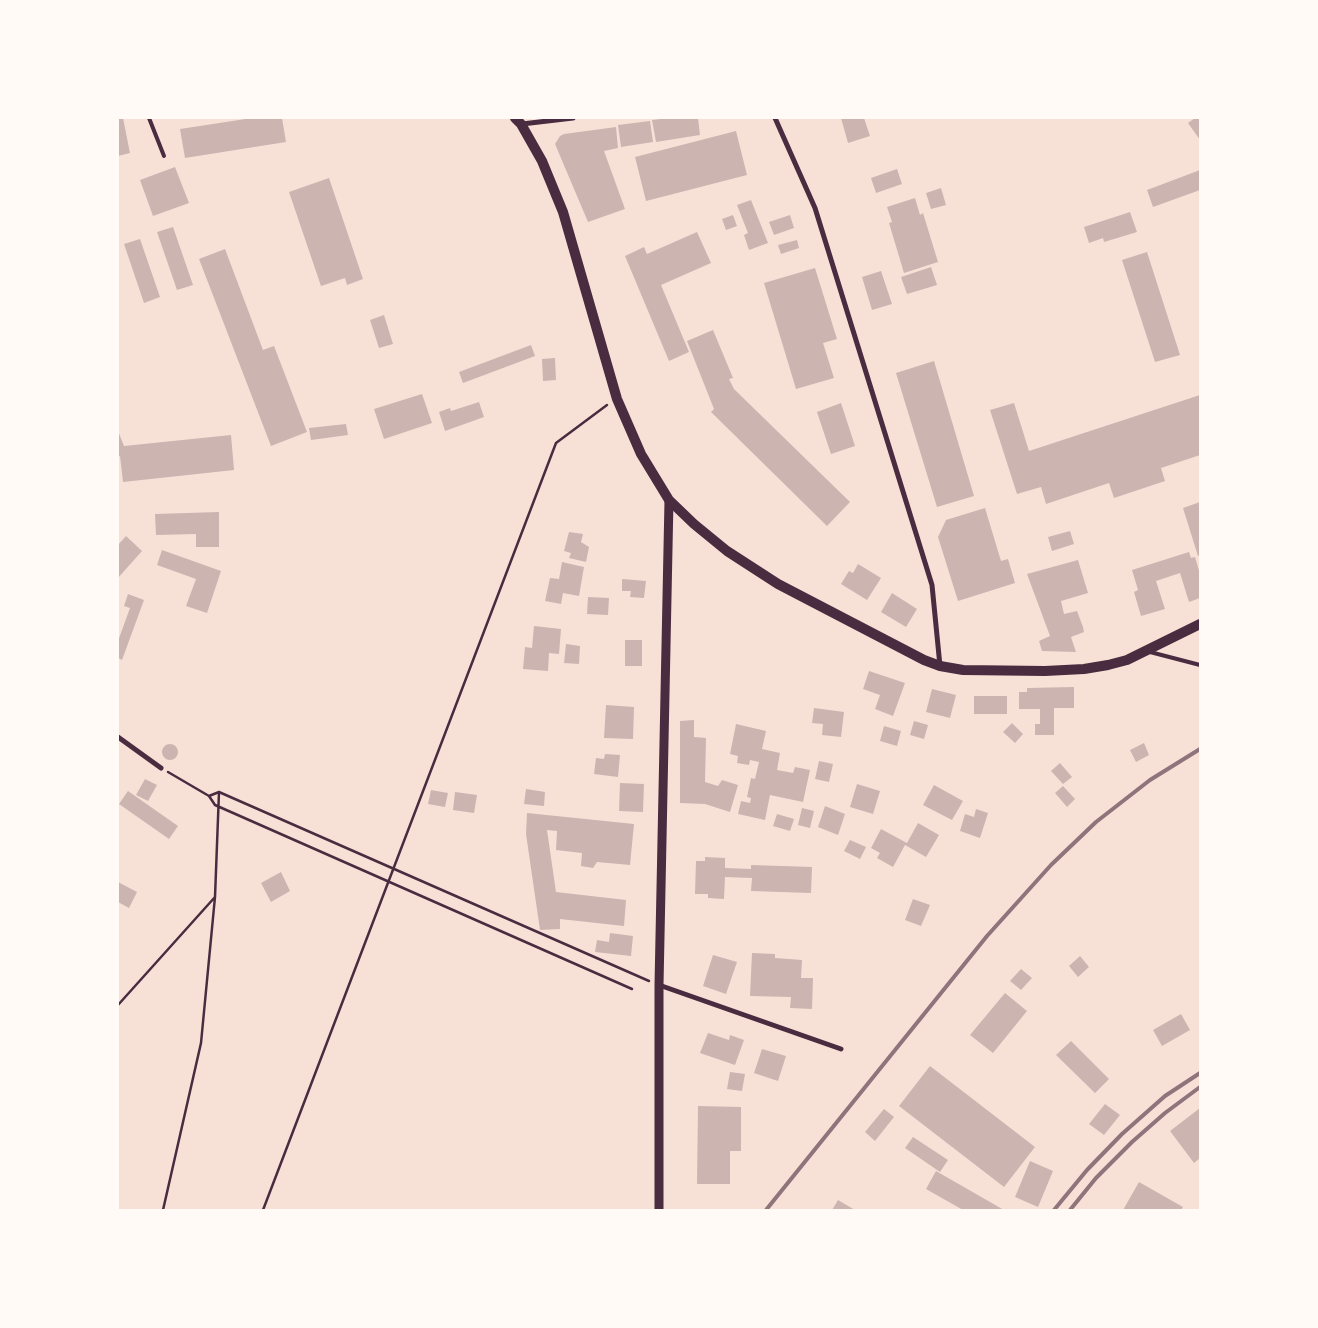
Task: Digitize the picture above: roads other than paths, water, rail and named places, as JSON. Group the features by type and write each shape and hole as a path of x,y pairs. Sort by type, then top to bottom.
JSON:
{"main road":[{"path":"518,121 542,162 563,212 617,399 641,454 668,500 727,551 778,584 924,660 940,666 963,670 1084,669 1127,660 1200,624"}],"street":[{"path":"518,121 572,118"},
{"path":"775,118 815,208 932,585 940,666"},
{"path":"659,1210 659,985 668,500"},
{"path":"118,737 161,768"},
{"path":"659,985 841,1049"}],"lane":[{"path":"149,118 164,156"},
{"path":"1147,651 1200,666"}],"railway":[{"path":"766,1210 987,936 1051,865 1096,822 1150,780 1200,749"},
{"path":"1054,1210 1087,1170 1122,1134 1165,1096 1200,1073"},
{"path":"1070,1210 1096,1178 1132,1142 1165,1113 1200,1087"}]}
